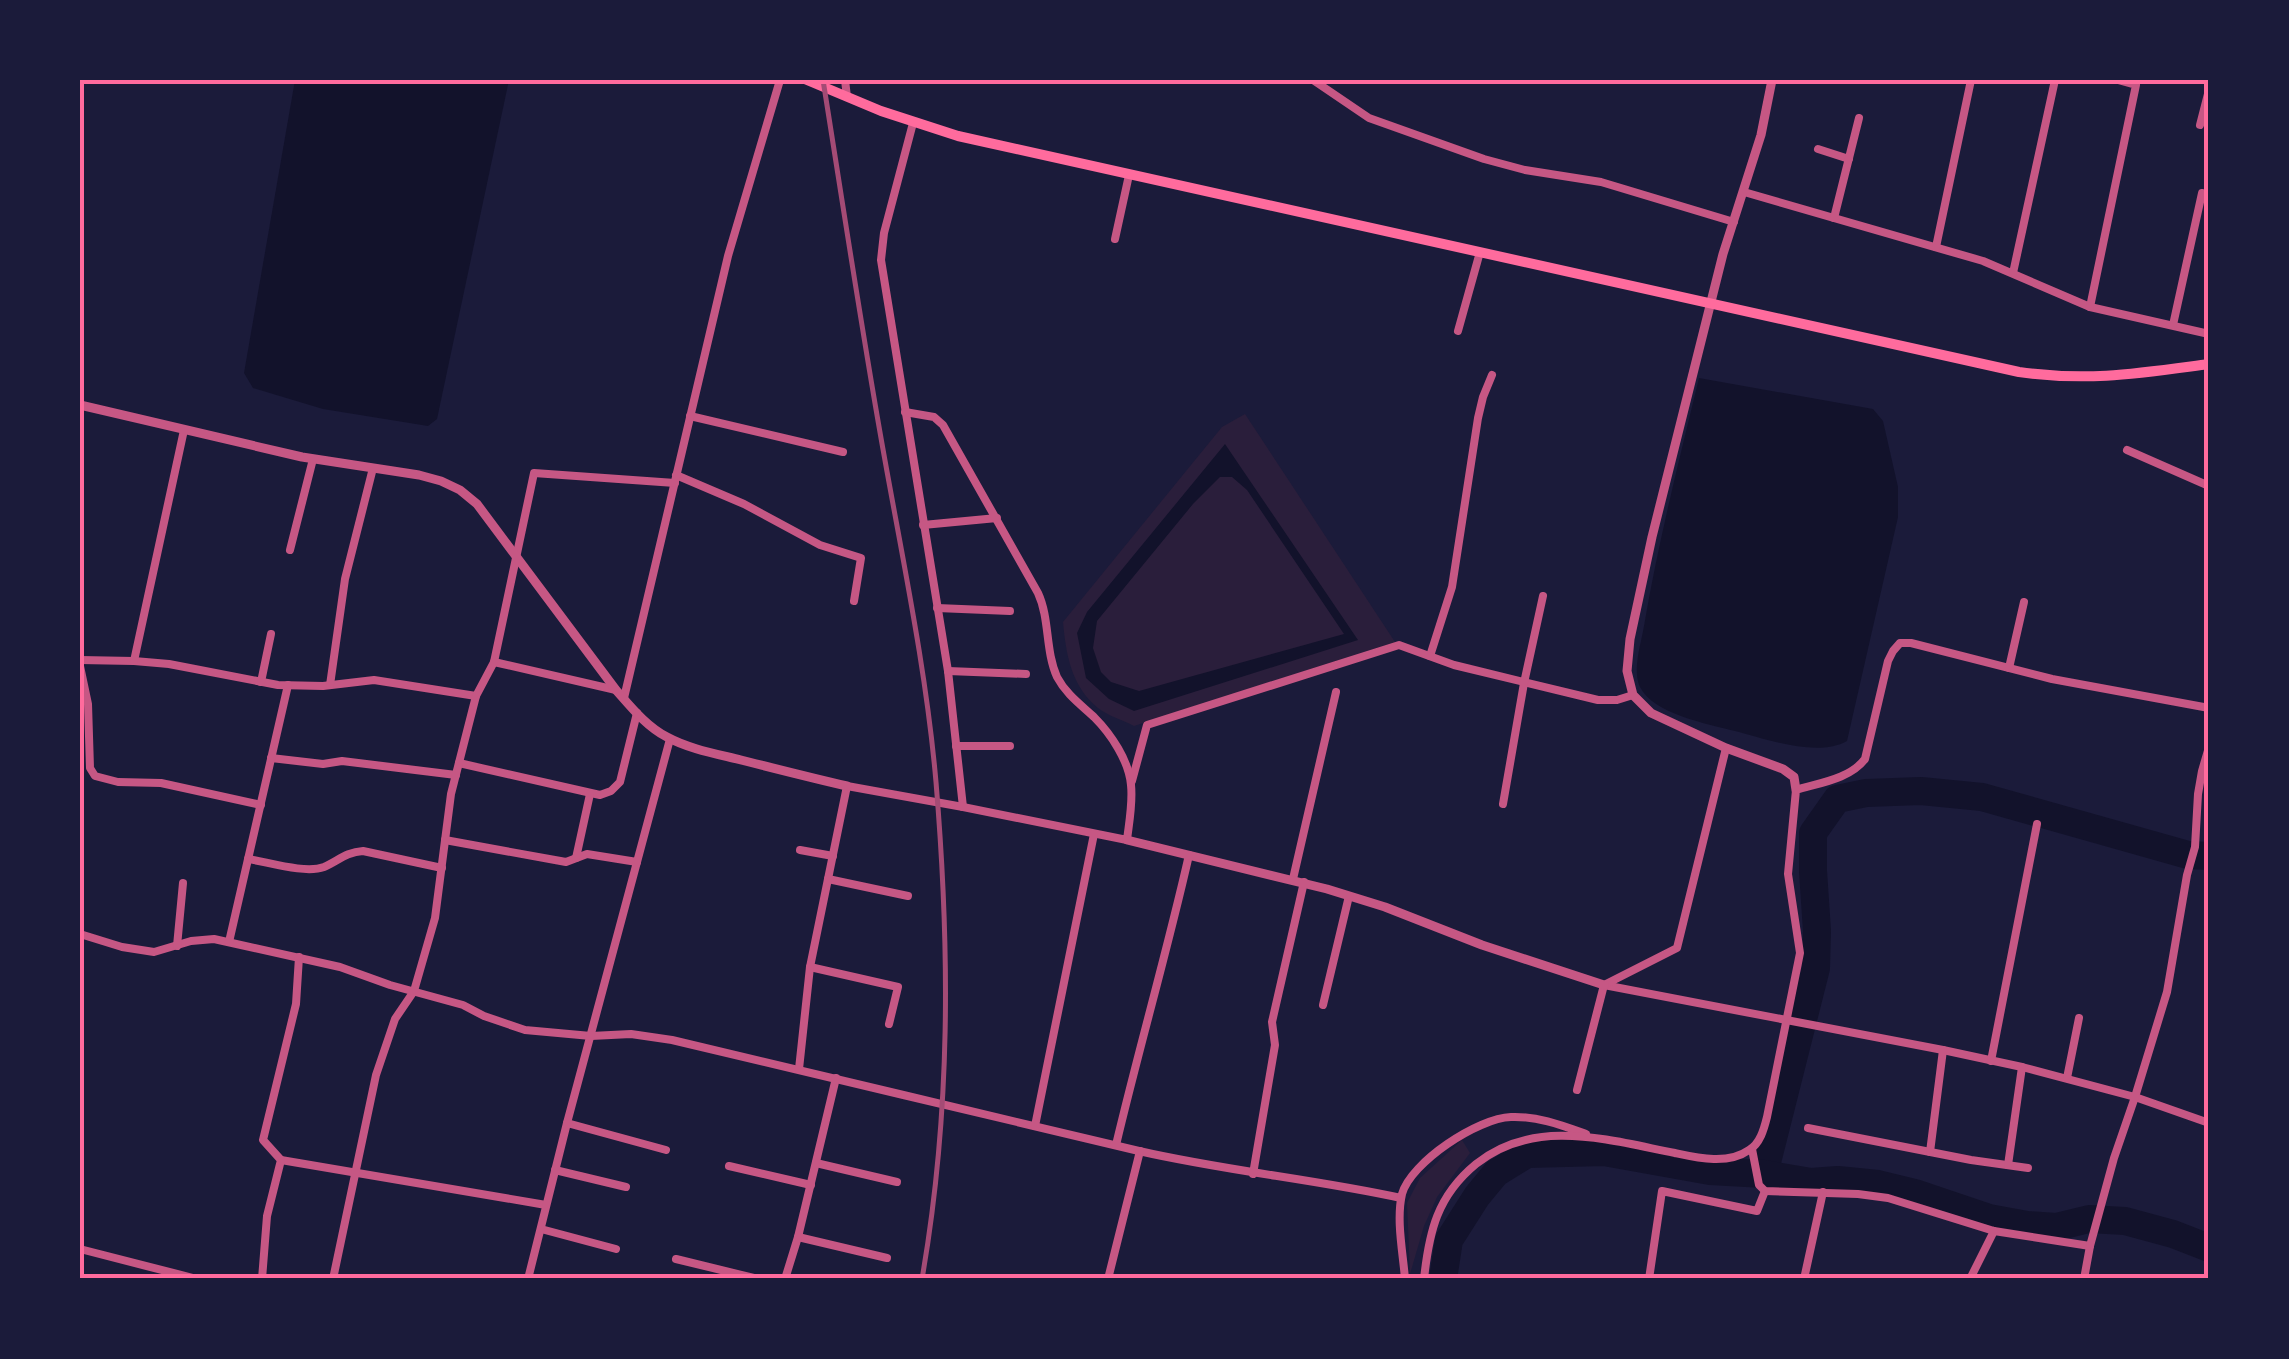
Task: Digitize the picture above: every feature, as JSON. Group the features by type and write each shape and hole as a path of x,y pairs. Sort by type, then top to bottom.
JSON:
{"main road":[{"path":"807,80 913,123 958,136 2019,372 2106,378 2209,364"}],"street":[{"path":"620,694 728,256 780,80"},
{"path":"845,80 848,97"},
{"path":"1313,80 1369,118 1484,159 1601,182 1734,222"},
{"path":"1405,1279 1401,1198 1413,1175 1433,1155 1492,1120 1508,1116 1546,1120 1600,1138 1707,1159 1726,1159 1752,1150 1764,1130 1800,953 1788,874 1794,776 1651,713 1633,695 1627,672 1630,639 1652,537 1711,303 1761,134 1772,80"},
{"path":"1936,248 1971,80"},
{"path":"2014,272 2055,80"},
{"path":"2090,308 2136,84 2118,80"},
{"path":"2200,125 2209,90"},
{"path":"1834,218 1859,118"},
{"path":"913,123 884,233 881,260 948,671 962,806"},
{"path":"1818,149 1849,158"},
{"path":"1115,240 1129,175"},
{"path":"1744,192 2014,272 2090,308 2209,334"},
{"path":"2173,325 2202,192"},
{"path":"1458,332 1480,252"},
{"path":"1430,656 1452,586 1478,418 1492,375"},
{"path":"80,405 313,459 419,474 460,490 477,504 636,714 670,739 787,773 1127,840 1299,881 1604,984 2022,1067 2136,1096 2209,1123"},
{"path":"904,412 934,417 943,425 1045,608 1056,674 1068,695 1106,729 1132,782"},
{"path":"690,416 843,452"},
{"path":"134,660 184,430"},
{"path":"2127,450 2209,486"},
{"path":"290,550 313,459"},
{"path":"330,685 345,580 373,468"},
{"path":"333,1279 376,1075 395,1019 414,991 434,918 456,775 476,696 494,662 534,473 675,479 744,504 820,545 861,558 854,601"},
{"path":"923,526 997,518"},
{"path":"1502,804 1543,596"},
{"path":"2008,668 2024,602"},
{"path":"937,608 1010,612"},
{"path":"260,682 271,634"},
{"path":"1796,790 1848,774 1865,760 1888,661 1900,644 1911,643 2052,680 2209,708"},
{"path":"1127,840 1132,782 1147,725 1400,645 1524,683 1598,700 1633,695"},
{"path":"261,804 161,783 118,782 95,776 90,768 88,704 80,663 134,660 288,686 374,680 476,696"},
{"path":"494,662 620,694"},
{"path":"948,671 1026,674"},
{"path":"229,942 288,686"},
{"path":"1253,1174 1275,1045 1272,1022 1336,692"},
{"path":"459,762 600,795 620,782 636,714"},
{"path":"528,1279 670,739"},
{"path":"956,746 1010,746"},
{"path":"2094,1279 2084,1277 2090,1246 2167,992 2209,747"},
{"path":"1577,1090 1604,984 1676,948 1726,748"},
{"path":"272,758 456,775"},
{"path":"799,1070 810,967 847,786"},
{"path":"576,858 590,794"},
{"path":"1992,1061 2037,824"},
{"path":"1034,1126 1094,834"},
{"path":"444,840 566,862 587,854 637,862"},
{"path":"800,850 833,856"},
{"path":"248,859 312,869 353,852 363,852 442,868"},
{"path":"1116,1146 1189,855"},
{"path":"828,879 908,896"},
{"path":"177,946 183,884"},
{"path":"1323,1005 1349,896"},
{"path":"80,934 154,952 202,938 229,942 298,956 463,1005 525,1030 591,1036 632,1034 672,1040 1140,1152 1401,1198"},
{"path":"298,956 296,1004 263,1140 282,1160 546,1205"},
{"path":"810,967 898,987 889,1024"},
{"path":"2066,1078 2079,1018"},
{"path":"1930,1152 1943,1050"},
{"path":"2008,1165 2022,1067"},
{"path":"786,1279 836,1078"},
{"path":"567,1123 666,1150"},
{"path":"1808,1128 2028,1168"},
{"path":"1424,1279 1432,1226 1441,1205 1470,1169 1487,1155 1506,1144 1549,1135 1600,1138"},
{"path":"1649,1279 1662,1191 1756,1211 1762,1188 1752,1150"},
{"path":"1108,1279 1140,1152"},
{"path":"262,1279 266,1216 282,1160"},
{"path":"816,1163 897,1182"},
{"path":"729,1166 811,1185"},
{"path":"555,1170 626,1187"},
{"path":"1762,1188 1888,1198 1994,1231 2090,1246"},
{"path":"1804,1279 1823,1192"},
{"path":"540,1229 616,1249"},
{"path":"1970,1279 1994,1231"},
{"path":"798,1238 887,1258"},
{"path":"80,1249 197,1279"},
{"path":"676,1260 758,1279"}],"shaded area":[{"path":"295,80 509,80 437,419 428,426 323,409 253,388 244,373"},
{"path":"1699,378 1873,409 1883,421 1898,487 1898,517 1847,741 1835,746 1791,745 1697,721 1657,704 1640,687 1637,665 1650,595"},
{"path":"1245,414 1395,642 1134,726 1102,711 1082,690 1068,657 1063,622 1222,427"},
{"path":"1225,444 1358,640 1134,711 1109,699 1086,678 1077,633 1087,612","holes":["1220,477 1232,477 1247,490 1344,634 1139,691 1111,682 1101,672 1093,648 1097,621 1193,504"]},
{"path":"1462,1140 1470,1153 1437,1197 1410,1274 1407,1203 1420,1178"}],"waterway":[{"path":"1764,1174 1816,968 1813,833 1837,799 1866,793 1921,791 1982,797 2188,855 2209,856"},
{"path":"1443,1279 1449,1240 1477,1196 1496,1173 1527,1154 1604,1152 1710,1171 1811,1182 1878,1184 1989,1218 2056,1227 2089,1219 2125,1221 2209,1248"}],"railway":[{"path":"823,80 919,653 936,782 944,907 945,1031 938,1155 922,1279"}]}
